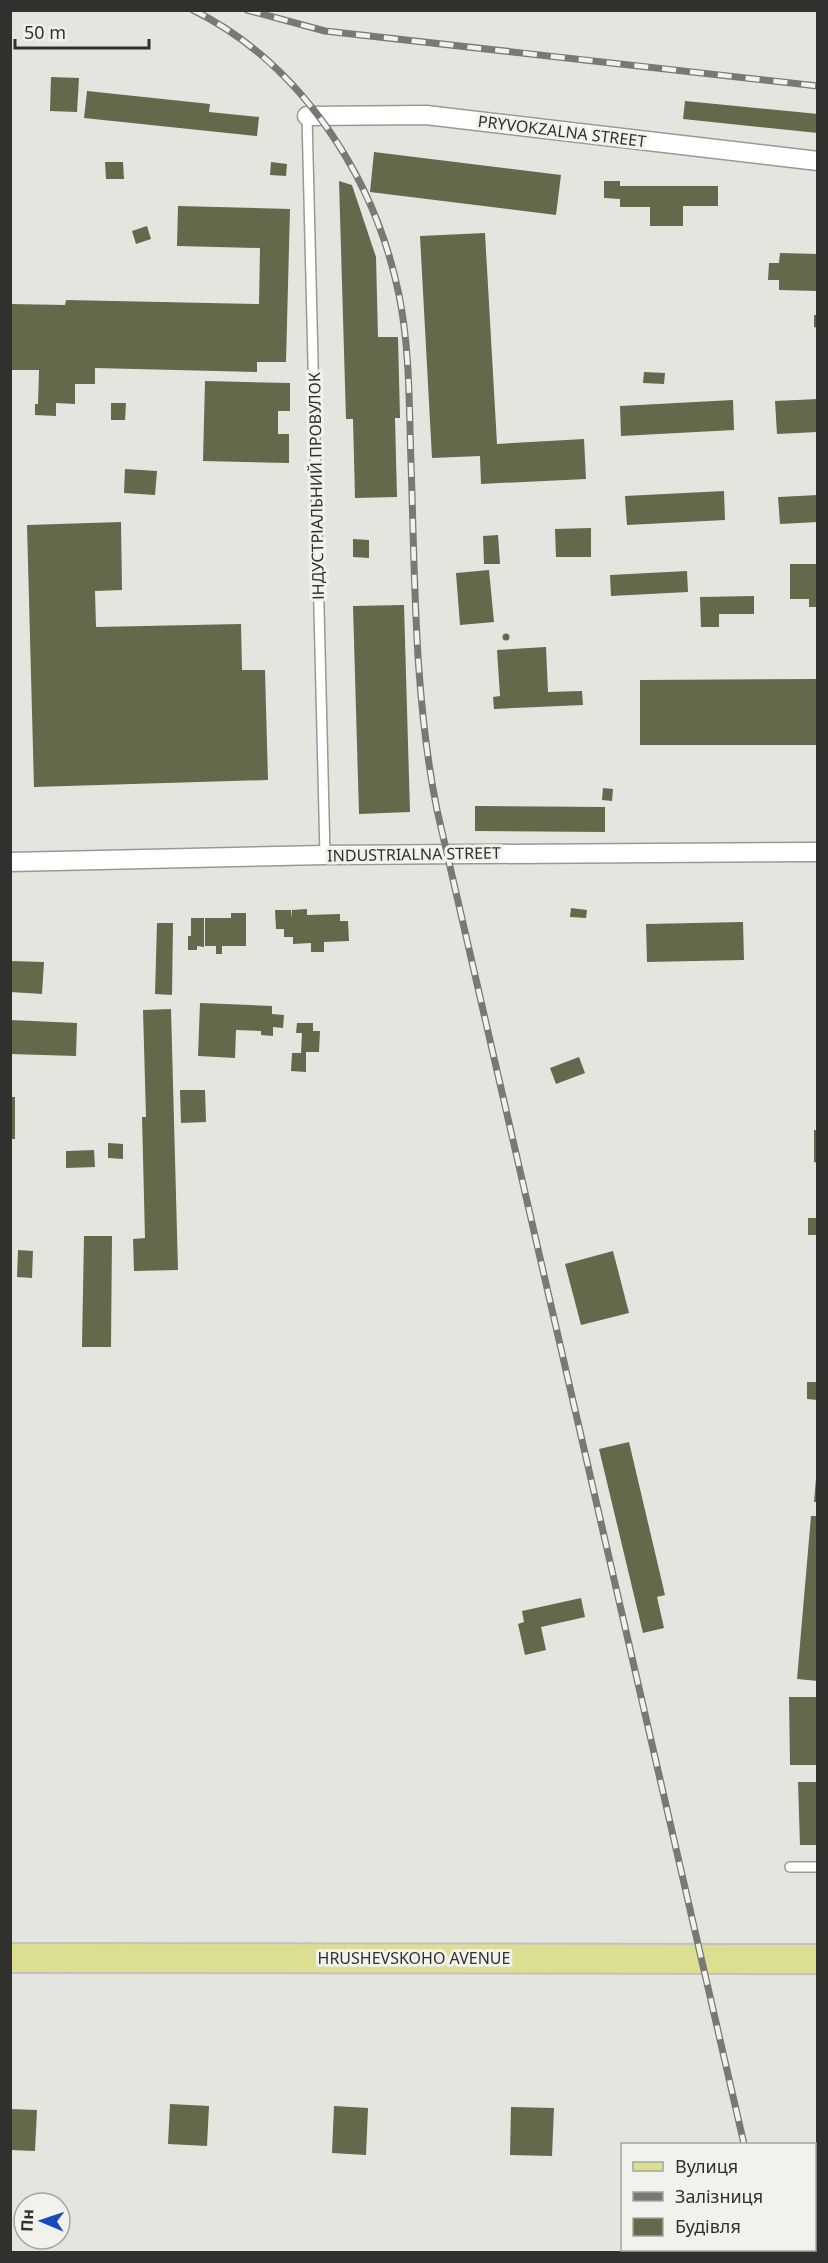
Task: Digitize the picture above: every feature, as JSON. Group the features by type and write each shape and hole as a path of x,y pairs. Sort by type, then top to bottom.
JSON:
{"main road":[{"name":"HRUSHEVSKOHO AVENUE","path":"10,1958 818,1959"}],"street":[{"name":"PRYVOKZALNA STREET","path":"307,116 426,115 818,161"},
{"name":"INDUSTRIALNA STREET","path":"10,862 325,855 818,852"}],"lane":[{"name":"ІНДУСТРІАЛЬНИЙ ПРОВУЛОК","path":"307,116 325,855"},
{"path":"790,1867 818,1867"}],"building":[{"path":"51,77 79,78 77,112 50,111"},
{"path":"87,91 210,104 209,112 259,117 257,136 84,118"},
{"path":"685,101 818,114 818,133 683,119"},
{"path":"374,152 561,175 556,215 370,192"},
{"path":"105,162 123,162 124,179 106,179"},
{"path":"271,162 287,164 286,176 270,175"},
{"path":"339,181 352,185 376,257 378,337 398,337 400,418 395,418 397,497 355,498 353,419 346,419"},
{"path":"604,181 620,181 620,186 718,186 718,206 683,206 683,226 650,226 650,207 620,207 620,199 604,198"},
{"path":"178,206 290,209 286,362 257,362 257,372 95,368 95,384 75,384 75,404 56,403 56,416 35,415 35,404 38,404 39,370 10,370 10,304 65,305 66,300 259,304 260,248 177,246"},
{"path":"147,226 151,239 136,244 132,231"},
{"path":"485,233 497,444 584,439 586,479 481,484 480,456 432,458 420,236"},
{"path":"780,253 818,254 818,291 779,290 779,280 768,280 769,263 779,263"},
{"path":"814,315 818,315 818,328 814,327"},
{"path":"644,372 665,373 664,384 643,383"},
{"path":"205,381 290,383 290,411 278,411 278,434 289,434 289,463 203,461"},
{"path":"818,399 818,432 777,434 775,401"},
{"path":"733,400 734,430 621,436 620,406"},
{"path":"111,403 126,403 125,420 111,420"},
{"path":"125,469 157,471 155,495 124,493"},
{"path":"724,491 725,520 627,525 625,496"},
{"path":"818,495 818,522 780,524 778,497"},
{"path":"121,522 122,590 95,591 96,627 241,624 242,670 265,670 268,780 34,787 27,525"},
{"path":"591,528 591,557 556,557 555,529"},
{"path":"498,535 500,564 484,564 483,536"},
{"path":"353,539 369,540 369,558 353,557"},
{"path":"790,564 818,564 818,607 809,607 809,599 790,599"},
{"path":"489,570 494,622 460,625 456,573"},
{"path":"687,571 688,592 611,596 610,575"},
{"path":"754,596 754,614 719,614 719,627 701,627 700,597"},
{"path":"404,605 410,812 359,814 353,606"},
{"path":"506,633 510,637 506,641 502,637"},
{"path":"546,647 548,692 582,691 583,705 494,709 493,697 500,696 497,650"},
{"path":"818,679 818,745 640,745 640,680"},
{"path":"603,788 613,789 612,801 602,800"},
{"path":"475,806 605,807 605,832 475,831"},
{"path":"571,908 587,910 586,918 570,917"},
{"path":"307,909 307,915 340,914 340,921 348,921 349,941 324,942 324,952 311,952 311,943 293,944 293,937 284,937 284,929 276,929 275,910 291,910 292,918 292,910"},
{"path":"231,913 246,913 246,946 222,946 222,954 216,954 216,946 205,946 205,918 231,918"},
{"path":"191,918 204,918 204,947 197,946 197,950 188,950"},
{"path":"743,922 744,960 647,962 646,924"},
{"path":"157,923 173,923 172,995 155,994"},
{"path":"10,961 44,962 42,994 10,992"},
{"path":"200,1003 272,1006 272,1014 284,1015 283,1028 273,1027 273,1036 261,1035 261,1031 236,1030 235,1058 198,1056"},
{"path":"171,1009 178,1270 134,1271 133,1239 145,1238 142,1117 146,1117 143,1010"},
{"path":"10,1020 77,1023 76,1056 10,1054"},
{"path":"297,1023 313,1023 313,1031 320,1031 319,1052 306,1052 306,1072 291,1071 292,1053 301,1053 302,1033 296,1033"},
{"path":"579,1057 585,1073 556,1084 550,1068"},
{"path":"180,1090 205,1090 206,1122 181,1123"},
{"path":"10,1097 15,1097 15,1139 10,1139"},
{"path":"814,1130 818,1130 818,1163 814,1162"},
{"path":"108,1143 123,1144 123,1159 108,1158"},
{"path":"94,1150 95,1167 66,1168 66,1151"},
{"path":"808,1218 818,1218 818,1235 808,1235"},
{"path":"84,1236 112,1236 111,1347 82,1347"},
{"path":"18,1250 33,1251 32,1278 17,1277"},
{"path":"613,1251 629,1313 581,1325 565,1264"},
{"path":"807,1382 818,1382 818,1400 807,1399"},
{"path":"629,1442 665,1595 657,1597 664,1628 643,1633 599,1449"},
{"path":"816,1478 818,1478 818,1502 814,1502"},
{"path":"811,1516 818,1516 818,1681 797,1679"},
{"path":"581,1598 585,1617 541,1627 546,1650 525,1655 518,1624 524,1622 522,1611"},
{"path":"789,1697 818,1697 818,1765 790,1765"},
{"path":"798,1782 818,1782 818,1845 800,1845"},
{"path":"170,2104 209,2106 207,2146 168,2144"},
{"path":"334,2106 368,2108 366,2155 332,2153"},
{"path":"511,2107 554,2108 552,2156 510,2155"},
{"path":"10,2109 37,2110 35,2151 10,2150"}],"railway":[{"path":"193,10 232,33 268,61 300,93 328,129 352,168 372,209 388,251 399,295 405,336 420,680 429,767 437,810 744,2143"},
{"path":"247,10 325,31 818,86"}]}
